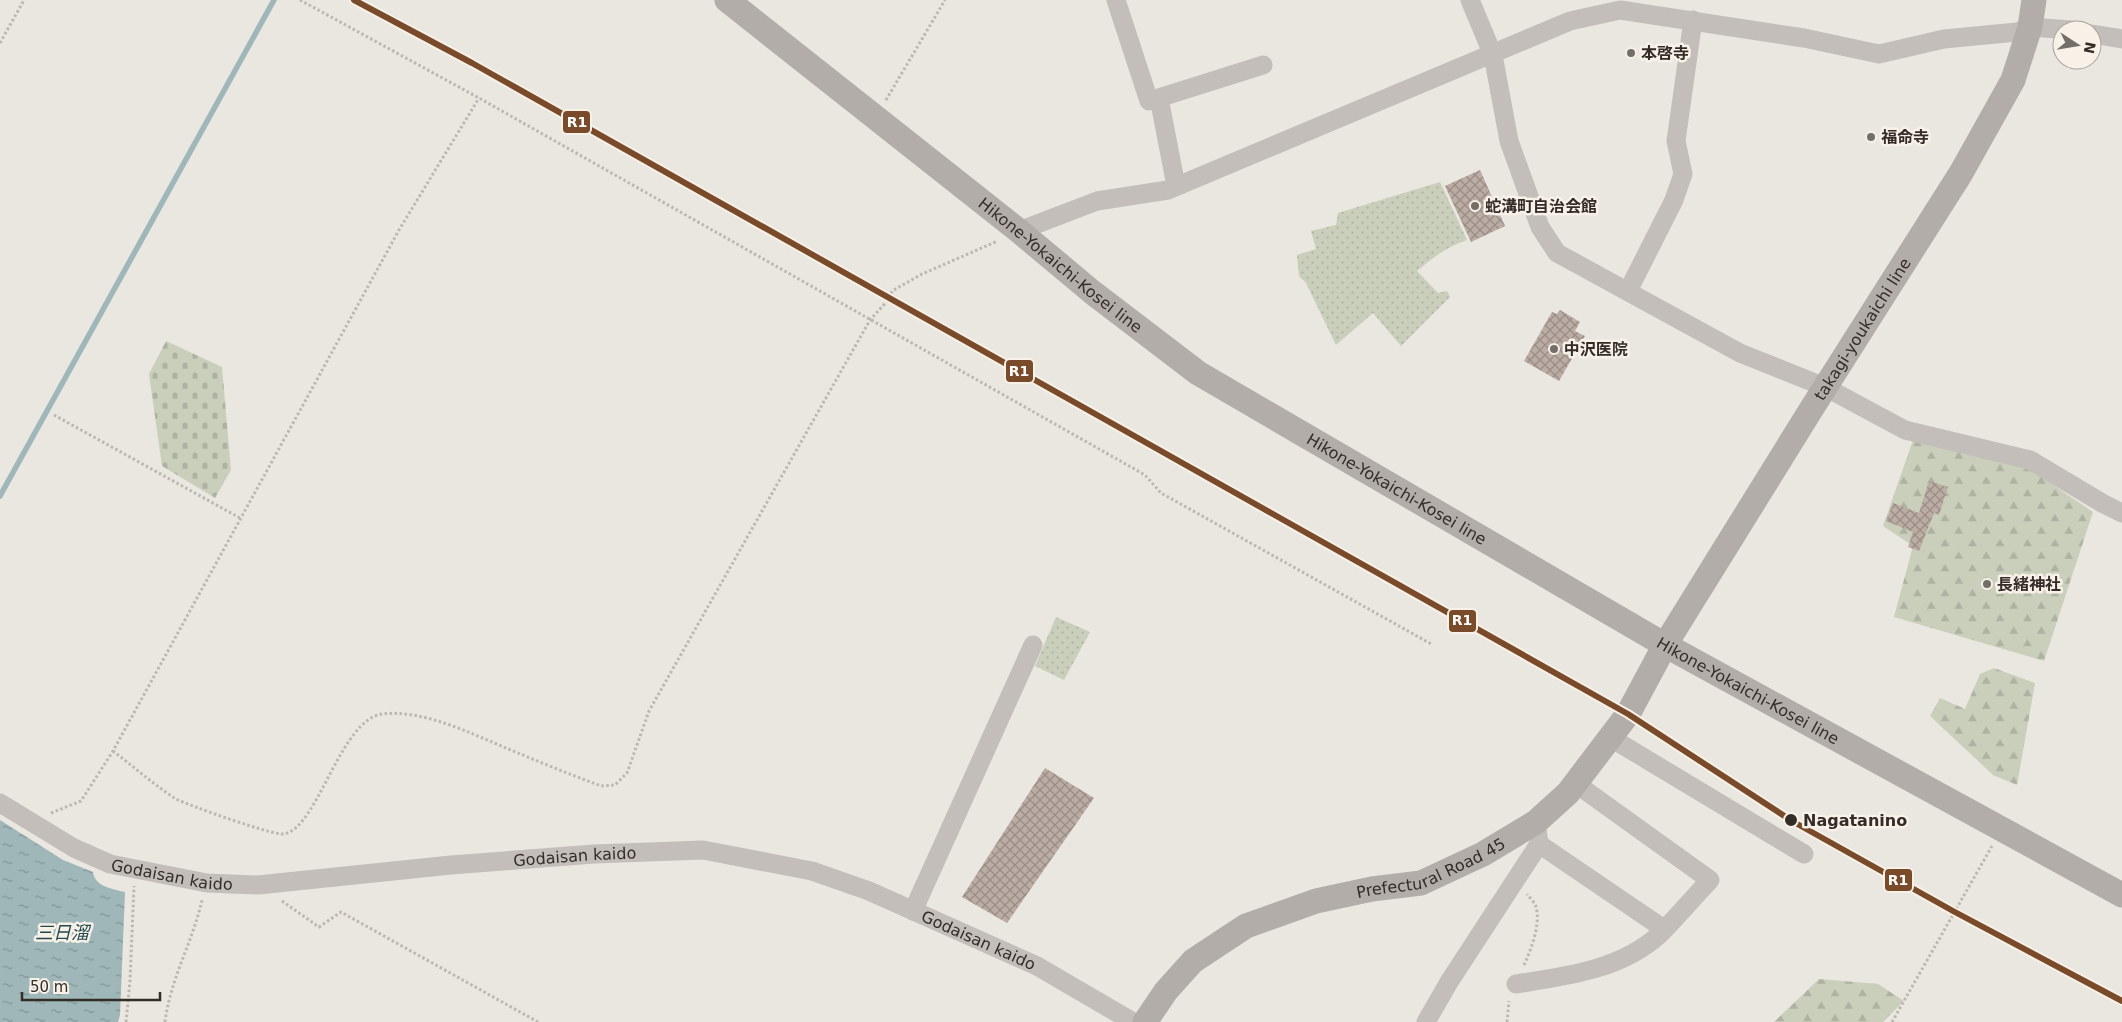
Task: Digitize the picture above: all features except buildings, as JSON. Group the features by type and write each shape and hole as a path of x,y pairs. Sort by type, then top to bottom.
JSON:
{"main road":[{"name":"Hikone-Yokaichi-Kosei line","path":"727,0 1019,231 1092,292 1198,373 1665,646 2122,895"},
{"name":"takagi-youkaichi line","path":"1665,646 1825,387 1961,174 2013,80 2030,27 2034,0"},
{"name":"Prefectural Road 45","path":"1145,1022 1166,991 1193,961 1246,926 1316,901 1372,889 1421,883 1483,854 1538,833 1628,714 1665,646"}],"street":[{"path":"1116,0 1150,101 1263,64"},
{"path":"1470,0 1493,55 1509,141 1540,227 1557,253 1740,353 1825,387 1905,430 2030,460 2122,513"},
{"path":"1019,231 1096,201 1168,190 1493,55 1504,48 1570,21 1620,10 1804,38 1879,54 1944,39 2017,32 2030,27 2052,29"},
{"path":"1628,291 1674,200 1683,174 1676,141 1693,20"},
{"path":"2102,36 2122,39"},
{"path":"1159,98 1176,186"},
{"path":"914,911 1033,645"},
{"path":"1611,738 1804,854"},
{"path":"1516,984 1585,973 1630,954 1664,929 1710,880 1576,783"},
{"name":"Godaisan kaido","path":"0,803 74,848 110,864 207,883 258,885 451,865 584,855 703,850 774,862 812,871 869,891 914,911 1037,966 1133,1022"},
{"path":"1426,1022 1538,833 1664,929"}],"path":[{"path":"0,43 24,0"},
{"path":"300,0 479,98 1145,475 1161,493 1433,645"},
{"path":"876,118 945,0"},
{"path":"29,821 81,801 113,751 399,230 479,98"},
{"path":"113,751 177,799 266,832 284,835 297,828 307,815 347,744 364,724 380,714 406,714 458,728 601,786 615,785 627,773 649,710 870,320 890,298 892,291 922,274 1019,231"},
{"path":"54,415 240,518"},
{"path":"1892,1022 2002,828"},
{"path":"126,1022 130,981 135,870"},
{"path":"165,1022 176,978 196,926 207,883"},
{"path":"258,885 320,927 341,912 538,1022"},
{"path":"1507,1022 1507,1005 1533,945 1537,918 1536,906 1525,892"}],"green space":[{"path":"1440,182 1467,240 1440,253 1417,271 1438,293 1447,291 1450,297 1401,346 1373,313 1336,345 1306,283 1299,276 1297,255 1316,249 1311,231 1336,225 1338,213"},
{"path":"166,341 222,367 231,470 215,498 162,466 149,374"},
{"name":"長緒神社","path":"1913,440 2024,465 2093,512 2044,661 1894,617 1913,546 1883,526"},
{"path":"1056,617 1090,632 1064,680 1035,666"},
{"path":"1994,668 2035,683 2017,785 1993,775 1930,716 1940,698 1965,709 1980,674"},
{"path":"1819,979 1878,984 1904,1001 1883,1022 1774,1022"}],"water":[{"name":"三日溜","path":"0,820 63,860 93,872 94,877 101,884 125,892 120,1015 118,1022 0,1022"}],"waterway":[{"path":"0,496 274,0"}],"transit line":[{"name":"R1","path":"354,0 472,63 1628,714 1792,821 1953,911 2122,1001"}],"place":[{"name":"本啓寺","path":"1631,53"},
{"name":"福命寺","path":"1871,137"},
{"name":"蛇溝町自治会館","path":"1475,206"},
{"name":"中沢医院","path":"1554,349"},
{"name":"長緒神社","path":"1987,584"},
{"name":"Nagatanino","path":"1791,820"}]}
